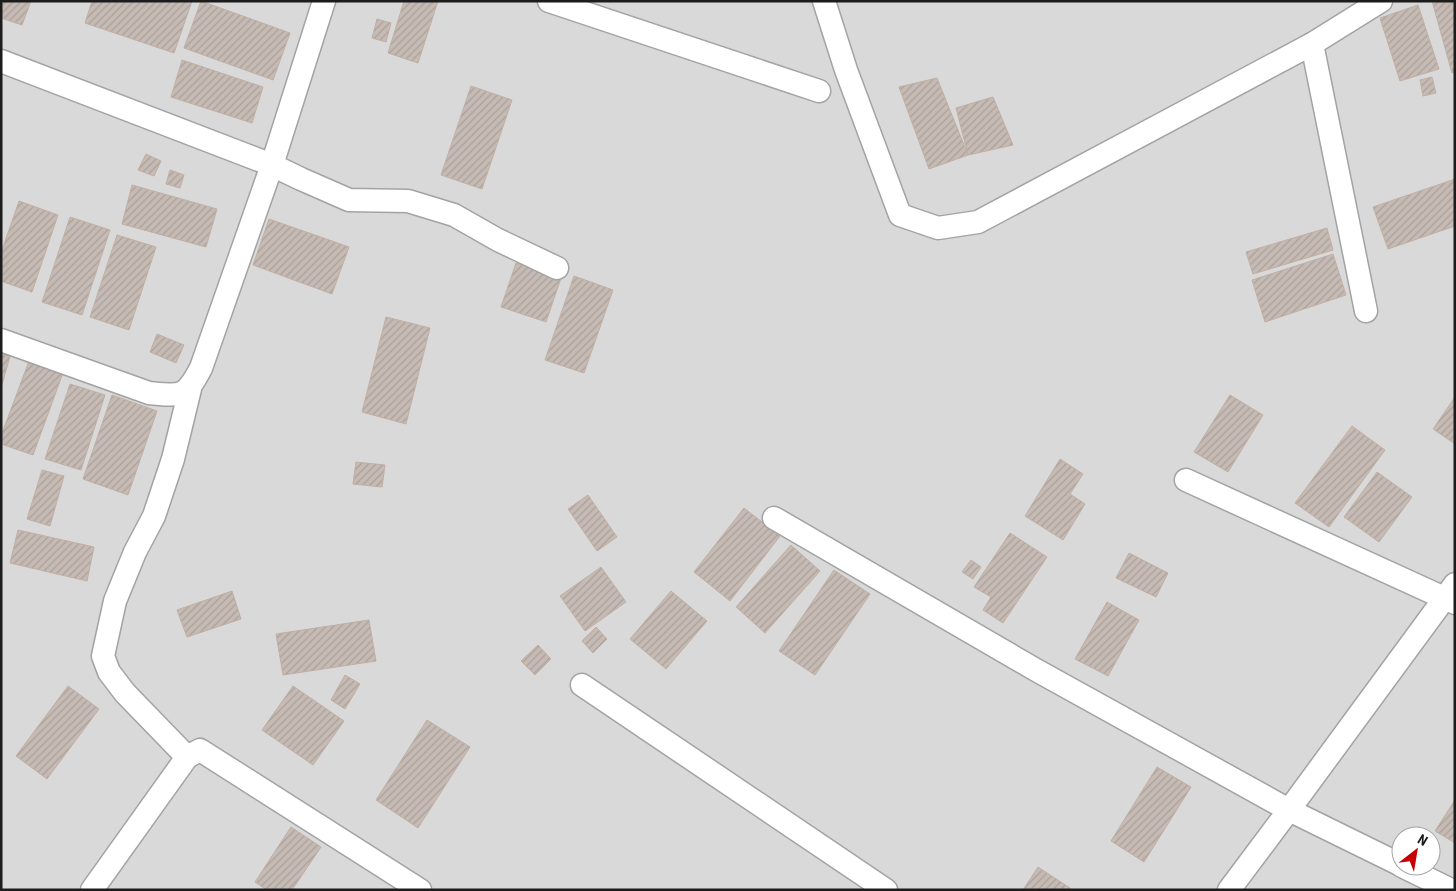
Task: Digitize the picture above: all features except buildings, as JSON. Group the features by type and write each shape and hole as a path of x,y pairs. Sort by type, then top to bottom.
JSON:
{"street":[{"path":"187,757 125,693 109,672 103,656 116,601 135,552 154,516 173,459 190,389 201,368 272,165 324,1"},
{"path":"549,1 819,91"},
{"path":"824,1 850,79 900,215 938,228 978,222 1312,44 1382,1"},
{"path":"1312,44 1366,311"},
{"path":"1,61 272,165 349,200 408,201 454,215 498,240 557,268"},
{"path":"1,340 149,393 174,396 190,389"},
{"path":"1186,480 1451,595 1229,890"},
{"path":"774,518 1036,670 1289,810 1391,861"},
{"path":"582,685 886,890"},
{"path":"92,890 187,757 200,750 420,890"},
{"path":"1422,876 1451,890"}],"shaded area":[{"path":"1,1 1455,1 1455,890 1,890"}]}
